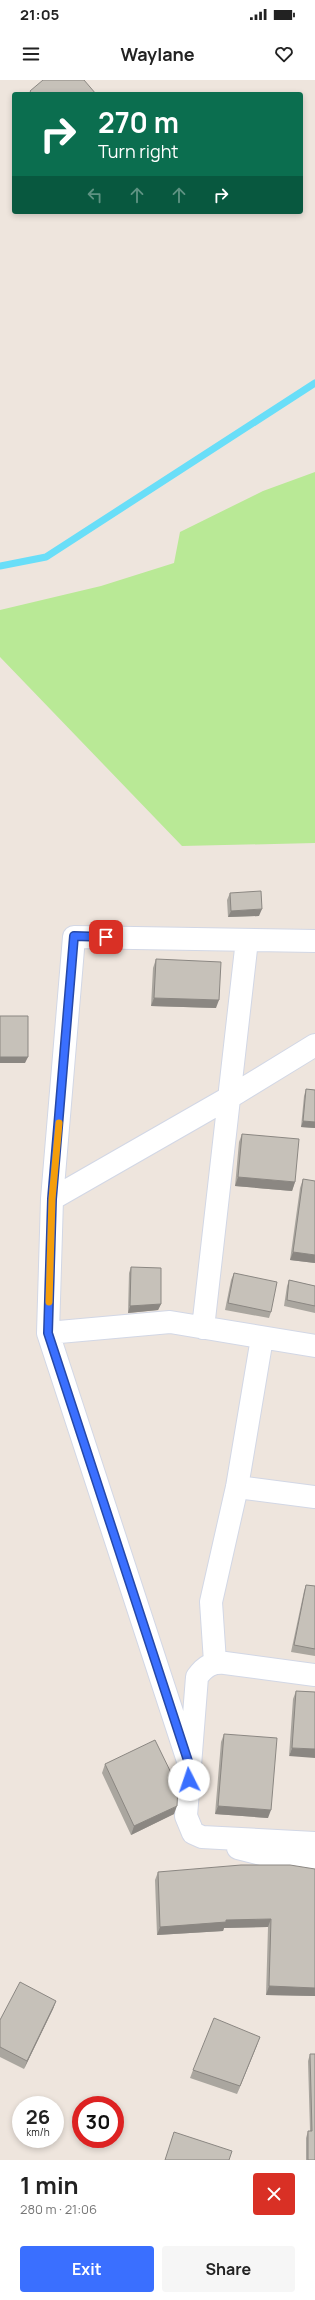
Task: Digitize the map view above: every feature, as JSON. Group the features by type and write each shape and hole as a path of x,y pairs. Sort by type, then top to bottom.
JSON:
{"street":[{"path":"190,1767 48,1333 52,1199 74,936 315,941"},
{"path":"203,1328 230,1097 246,940"},
{"path":"52,1199 230,1097 315,1045"},
{"path":"48,1333 170,1322 315,1346"},
{"path":"215,1662 212,1602 237,1487 262,1338"},
{"path":"237,1487 315,1497"},
{"path":"315,1675 215,1662 205,1667 197,1676 186,1816 193,1833 242,1850 315,1865"},
{"path":"211,1838 315,1843"}],"green space":[{"path":"315,472 315,843 182,846 0,657 0,610 101,586 174,563 180,532 263,491"}],"building":[{"path":"43,80 84,80 94,92 31,92"},
{"path":"261,891 262,909 231,911 230,893"},
{"path":"156,959 221,962 219,1000 154,998"},
{"path":"0,1016 28,1016 28,1057 0,1057"},
{"path":"306,1089 315,1090 315,1122 303,1121"},
{"path":"242,1134 299,1139 295,1182 238,1177"},
{"path":"303,1179 315,1181 315,1255 293,1252"},
{"path":"131,1267 161,1268 161,1304 130,1306"},
{"path":"234,1273 277,1282 271,1312 228,1303"},
{"path":"289,1280 315,1286 315,1306 287,1300"},
{"path":"306,1585 315,1586 315,1649 294,1645"},
{"path":"296,1691 315,1692 315,1749 292,1748"},
{"path":"224,1734 277,1738 271,1810 218,1806"},
{"path":"155,1740 178,1787 177,1806 134,1826 105,1764"},
{"path":"241,1865 290,1865 315,1869 315,1988 269,1986 271,1919 226,1920 226,1922 160,1927 158,1872"},
{"path":"20,1982 56,2001 27,2061 0,2047 0,2020"},
{"path":"214,2018 260,2037 240,2086 193,2070"},
{"path":"310,2054 315,2054 315,2160 308,2160 308,2131 312,2131"},
{"path":"174,2132 232,2151 229,2160 165,2160"}],"waterway":[{"path":"0,566 46,557 315,383"}],"slow traffic":[{"path":"49,1302 52,1199 59,1123"}],"route":[{"path":"106,937 74,936 52,1199 48,1333 190,1767 189,1780"}]}
